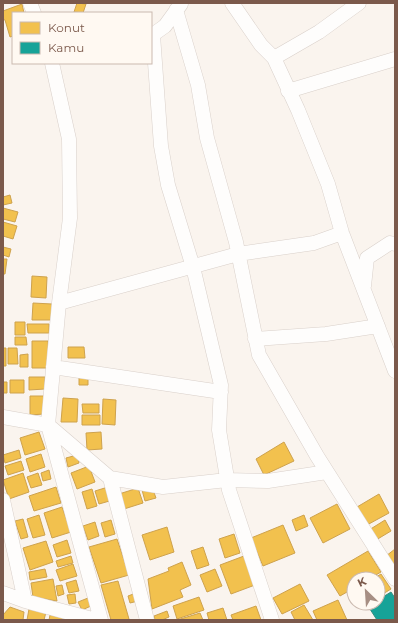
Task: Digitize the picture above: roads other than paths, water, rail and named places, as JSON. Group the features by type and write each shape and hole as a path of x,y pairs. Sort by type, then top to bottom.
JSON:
{"street":[{"path":"232,3 261,45 274,58 298,110 328,184 342,233 395,370"},
{"path":"274,58 319,32 359,3"},
{"path":"179,7 165,26 152,35 161,146 168,185 193,267 221,385 220,430 229,490 272,620"},
{"path":"179,7 198,85 207,138 238,254 259,355 327,472 395,579"},
{"path":"288,91 395,59"},
{"path":"52,64 69,140 70,218 59,303 48,425 101,620"},
{"path":"59,303 238,254 314,243 342,233"},
{"path":"364,288 367,258 390,243 395,244"},
{"path":"255,339 326,334 378,326"},
{"path":"53,367 221,392"},
{"path":"3,417 48,425 110,478 163,487 227,480 268,481 327,472"},
{"path":"110,478 148,620"},
{"path":"3,500 25,601"},
{"path":"3,593 75,617 96,620"}]}
